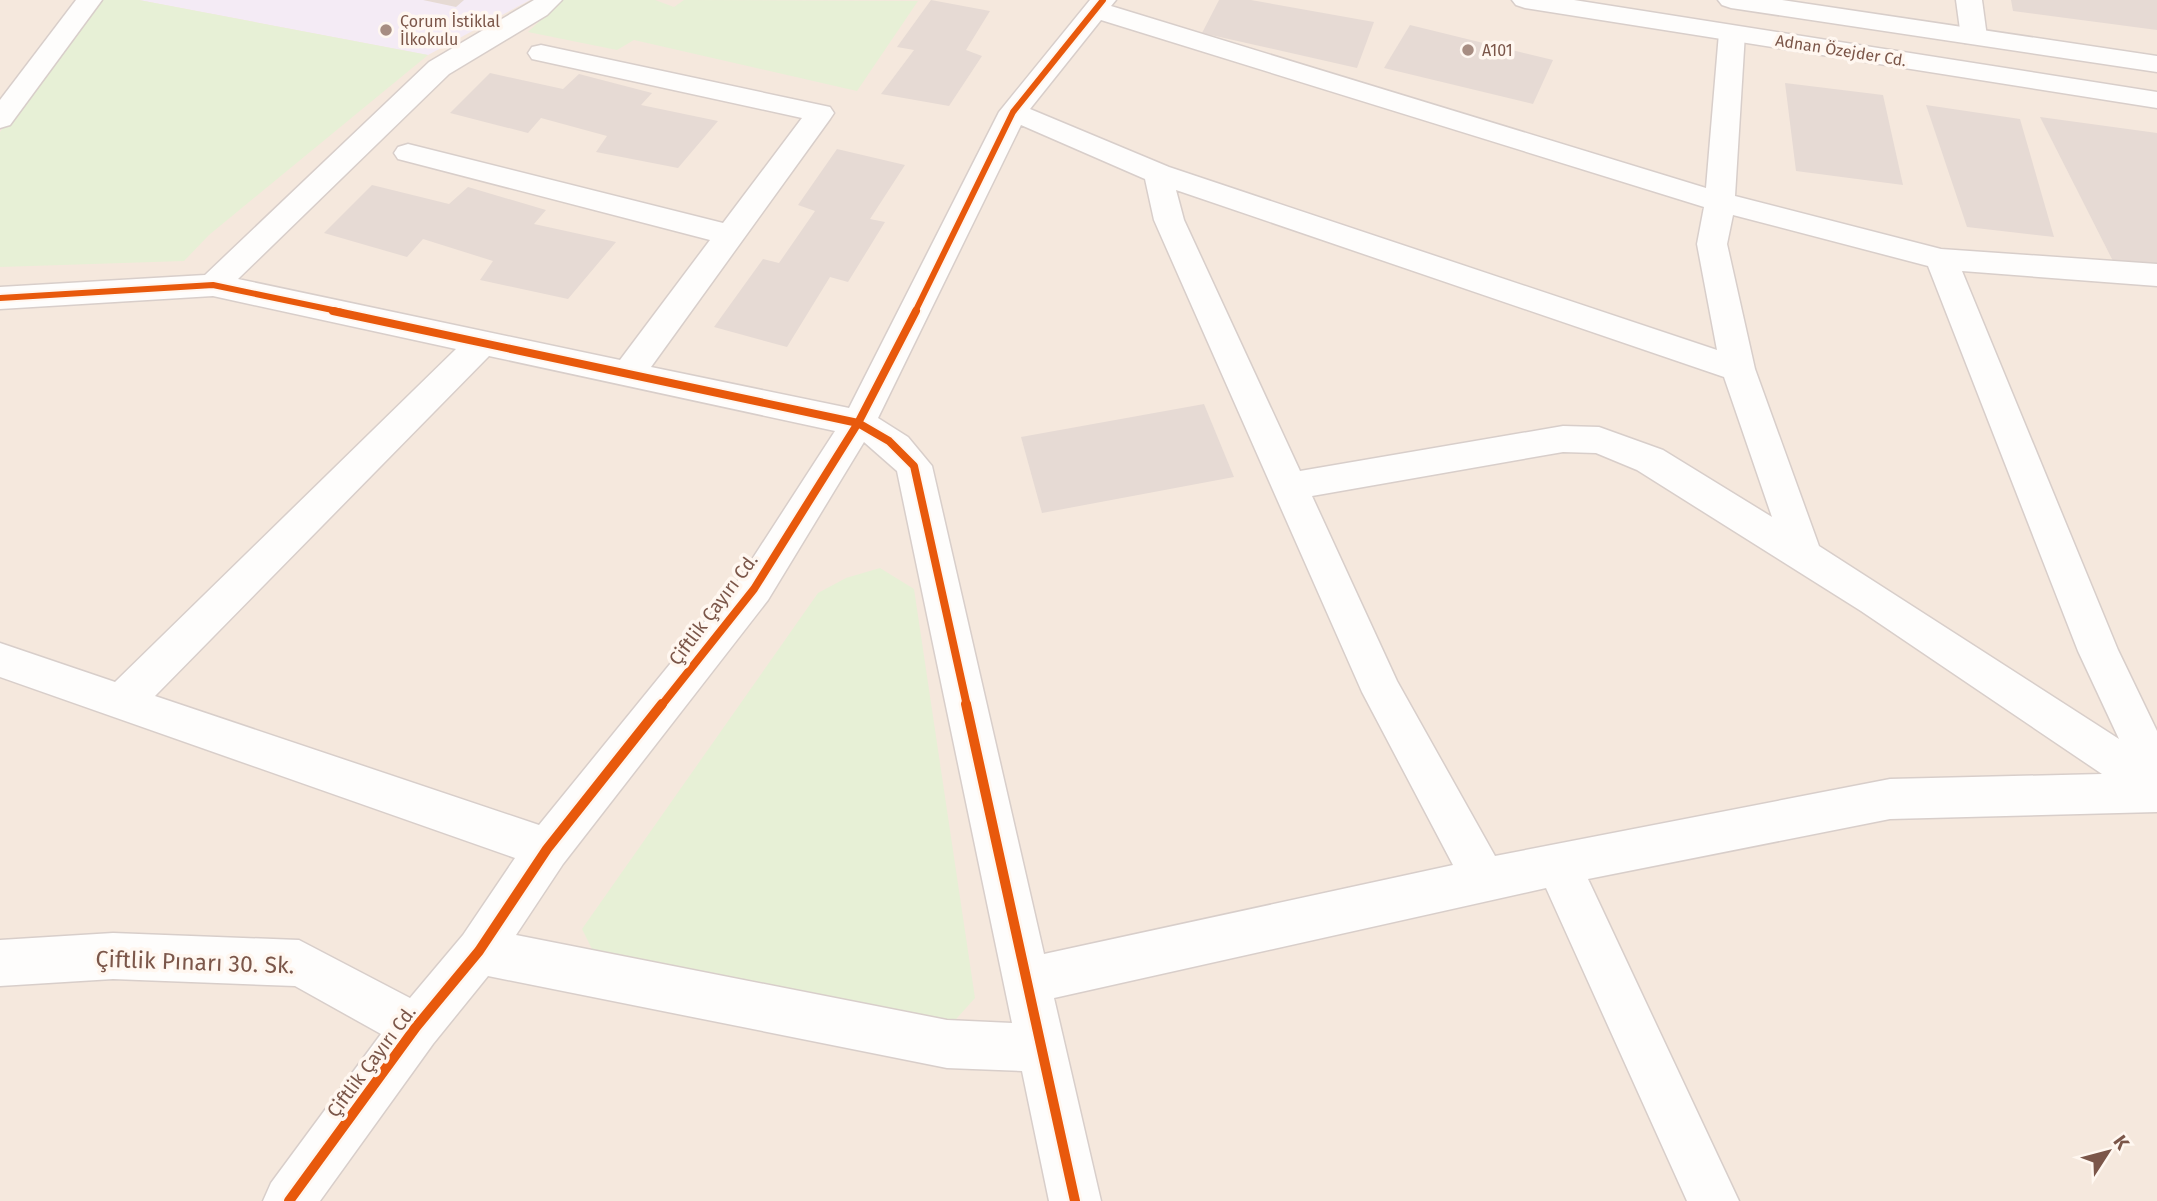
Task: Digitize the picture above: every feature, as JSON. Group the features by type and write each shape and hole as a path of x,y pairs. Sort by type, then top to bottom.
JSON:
{"street":[{"path":"0,119 89,0"},
{"path":"213,285 439,68 538,10 549,0"},
{"name":"Adnan Özejder Cd.","path":"1525,0 2157,100"},
{"name":"Adnan Özejder Cd.","path":"1731,0 2157,64"},
{"path":"1969,0 1974,37"},
{"path":"1099,5 1720,202 1941,259 2157,275"},
{"name":"Çiftlik Çayırı Cd.","path":"289,1201 416,1027 479,951 547,849 754,589 858,423 902,340 1013,112 1099,5"},
{"path":"1732,33 1720,202 1712,244 1738,369 1803,554"},
{"path":"541,53 820,113 628,374"},
{"path":"1013,112 1159,174 1738,369"},
{"path":"408,153 730,235"},
{"path":"1159,174 1161,198 1169,220 1382,692 1484,879"},
{"path":"1941,259 2098,651 2157,775"},
{"path":"0,298 213,285 858,423 881,433 899,447 914,466 1043,1048 1074,1201"},
{"path":"123,701 482,343"},
{"path":"1291,486 1563,439 1599,440 1650,460 1803,554 2157,787"},
{"path":"0,660 547,849"},
{"path":"1027,981 1484,879 1890,799 2157,792"},
{"path":"1558,864 1713,1201"},
{"path":"479,951 947,1044 1043,1048"},
{"name":"Çiftlik Pınarı 30. Sk.","path":"0,963 113,956 299,963 416,1027"}],"shaded area":[{"path":"0,0 2157,0 2157,1201 0,1201"},
{"name":"Çorum İstiklal İlkokulu","path":"139,0 530,0 428,55"}],"green space":[{"path":"98,0 139,0 428,55 209,235 184,261 0,267 0,132"},
{"path":"562,0 655,0 674,7 684,0 918,1 857,91 634,40 617,50 528,32"},
{"path":"880,568 914,589 975,998 949,1027 600,965 582,929 818,593 846,578"}],"building":[{"path":"423,0 464,0 456,7"},
{"path":"931,0 990,11 966,50 982,56 949,106 881,94 914,50 897,47"},
{"path":"1219,0 1251,0 1374,22 1357,68 1202,33"},
{"path":"2011,0 2157,0 2157,30 2013,11"},
{"path":"1410,25 1553,60 1533,104 1384,68"},
{"path":"490,73 563,89 579,74 652,93 641,105 718,121 678,168 596,152 607,136 541,118 528,133 450,113"},
{"path":"1785,83 1883,95 1903,185 1796,171"},
{"path":"1926,105 2020,119 2054,237 1967,227"},
{"path":"2040,117 2157,133 2157,267 2114,263"},
{"path":"837,149 905,165 870,219 885,222 848,282 830,277 787,347 714,327 763,259 779,263 815,211 798,205"},
{"path":"372,185 449,204 468,187 546,210 534,224 616,242 568,299 480,280 493,261 423,239 407,257 324,233"},
{"path":"1204,404 1234,477 1042,513 1021,437"}],"cycle path":[{"path":"289,1201 416,1027 479,951 547,849 754,589 858,423 902,340 1013,112 1103,0"},
{"path":"0,298 213,285 858,423 895,446 914,466 1075,1201"}],"place":[{"name":"Çorum İstiklal İlkokulu","path":"386,30"},
{"name":"A101","path":"1468,50"}]}
